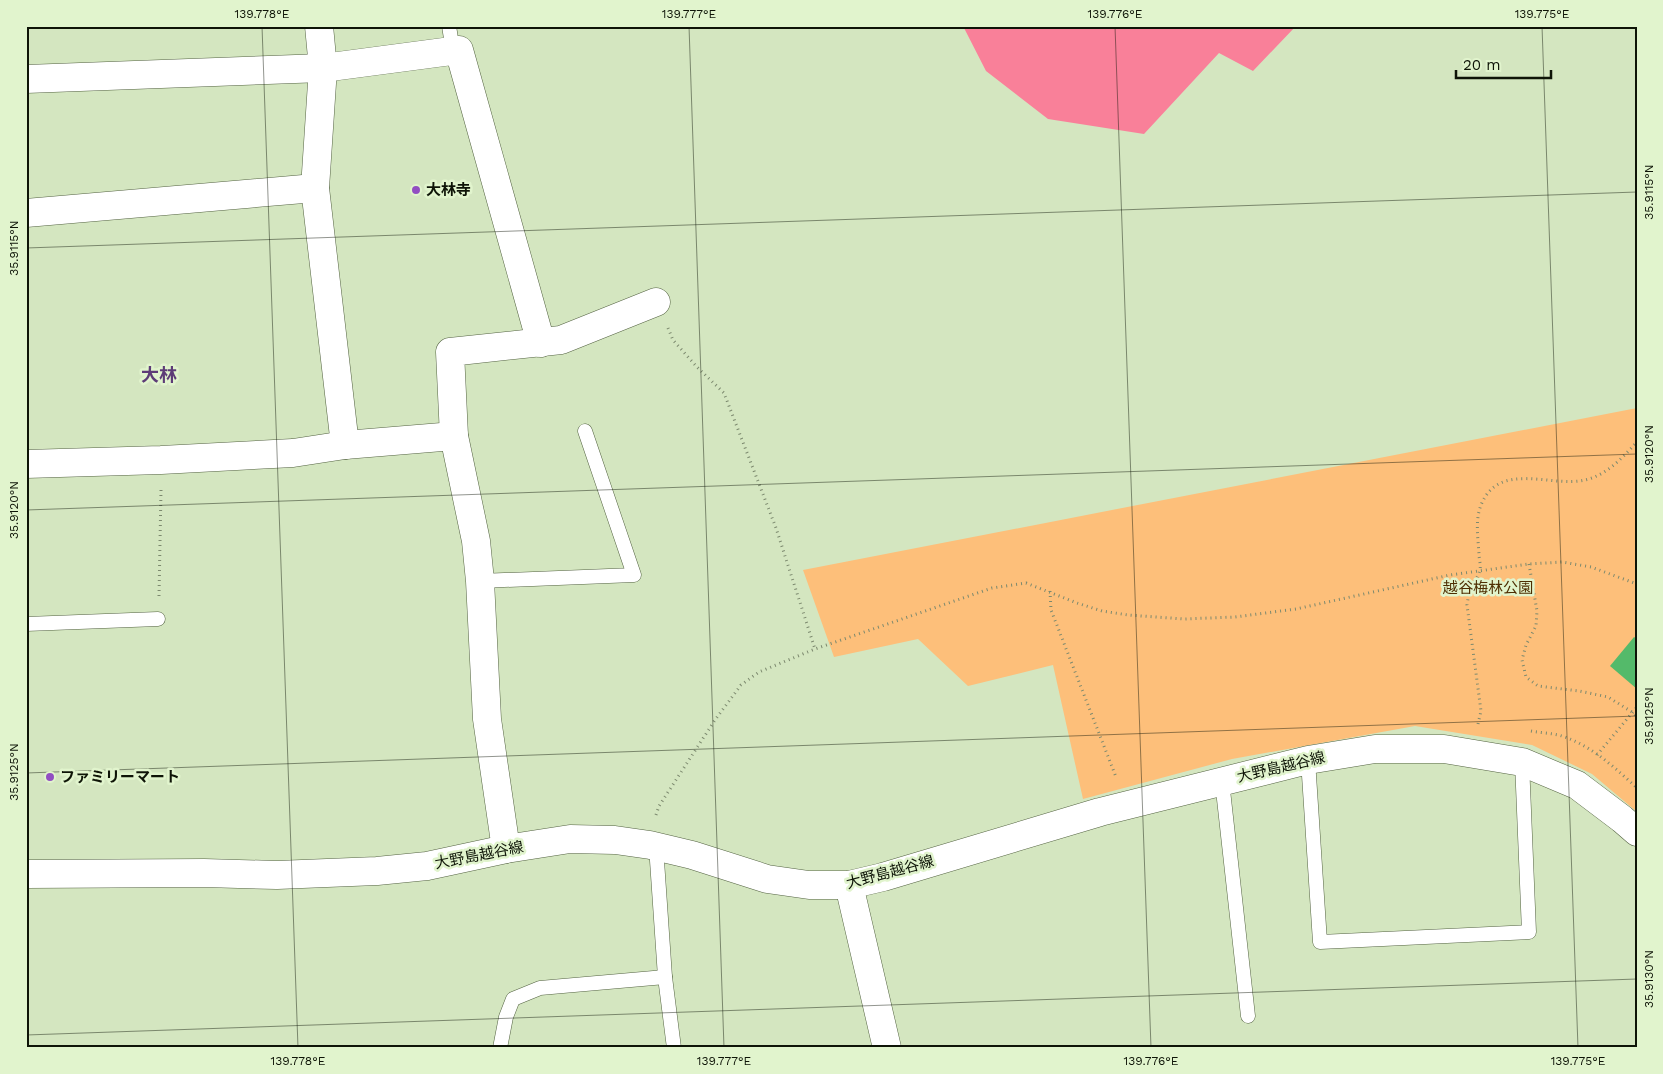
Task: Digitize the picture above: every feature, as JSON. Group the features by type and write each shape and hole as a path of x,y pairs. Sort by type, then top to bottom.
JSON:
{"street":[{"path":"318,26 323,68 315,188 345,444"},
{"path":"26,80 323,68 451,39 460,50 541,343"},
{"path":"26,213 315,188"},
{"path":"506,849 488,719 476,541 454,436 450,352 561,340 656,302"},
{"path":"26,464 161,460 293,453 345,444 454,436"},
{"name":"大野島越谷線","path":"26,874 204,873 277,875 377,872 427,866 506,849 570,839 616,840 656,834 692,855 767,879 809,885 849,885 883,877 1094,814 1308,760 1375,749 1444,749 1522,762 1577,785 1622,818 1637,832"},
{"path":"849,885 886,1048"}],"lane":[{"path":"480,581 634,575 584,431"},
{"path":"26,624 158,620"},
{"path":"1308,760 1320,942 1529,932 1522,762"},
{"path":"1222,781 1248,1016"},
{"path":"656,834 665,977 674,1048"},
{"path":"500,1048 506,1017 514,999 540,988 665,977"}],"path":[{"path":"656,302 673,340 697,367 724,392 776,528 815,650"},
{"path":"1478,724 1480,711 1468,605 1469,592 1480,570 1477,525 1481,505 1490,490 1504,481 1523,478 1562,481 1584,480 1599,475 1615,465 1637,442"},
{"path":"158,620 161,460"},
{"path":"656,834 659,806 715,720 742,685 759,672 815,650 992,588 1026,583 1102,611 1128,616 1184,619 1235,617 1296,609 1480,570 1529,564 1562,562 1591,567 1637,584"},
{"path":"1529,564 1537,611 1536,626 1526,645 1522,660 1526,677 1538,686 1608,697 1637,717"},
{"path":"1050,592 1051,610 1118,783"},
{"path":"1597,755 1637,707"}],"green space":[{"name":"越谷梅林公園","path":"1637,408 1637,812 1592,774 1532,745 1415,726 1232,759 1083,799 1053,665 968,686 918,639 834,657 803,570"}],"shaded area":[{"path":"963,26 1296,26 1253,71 1219,53 1144,134 1048,119 986,71"}],"building":[{"path":"1634,637 1637,639 1637,689 1610,666"}],"place":[{"name":"大林寺","path":"416,190"},
{"name":"ファミリーマート","path":"50,777"}],"district":[{"name":"大林","path":"159,374"}]}
